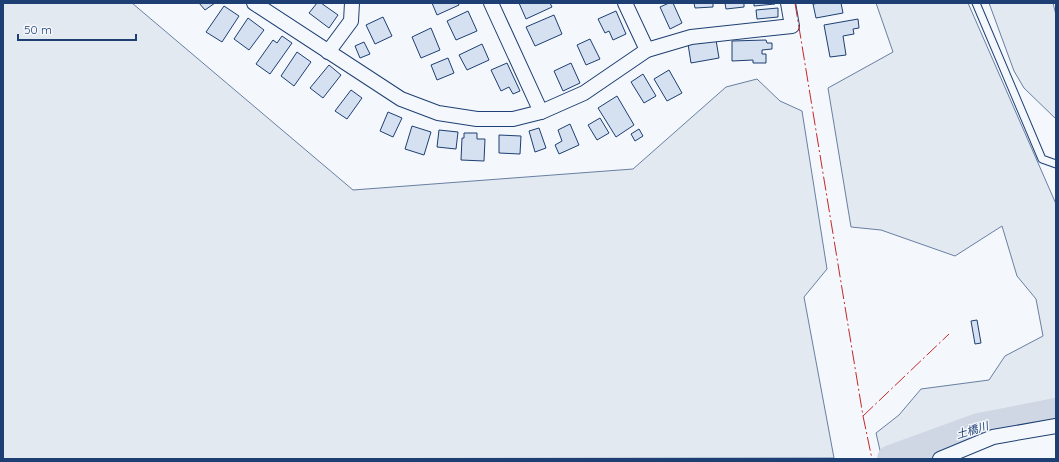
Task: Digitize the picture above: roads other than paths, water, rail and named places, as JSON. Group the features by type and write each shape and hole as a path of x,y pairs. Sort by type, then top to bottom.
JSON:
{"street":[{"path":"254,3 401,99 438,113 477,119 513,119 541,112 584,93 647,50 691,37 792,26 788,3"},
{"path":"328,52 351,21 352,3"},
{"path":"491,3 541,112"},
{"path":"625,3 647,50"},
{"path":"940,459 993,437 1056,426"}],"lane":[{"path":"976,3 1042,159 1056,164"}],"waterway":[{"name":"土橋川","path":"891,459 979,427 1056,412"}]}
